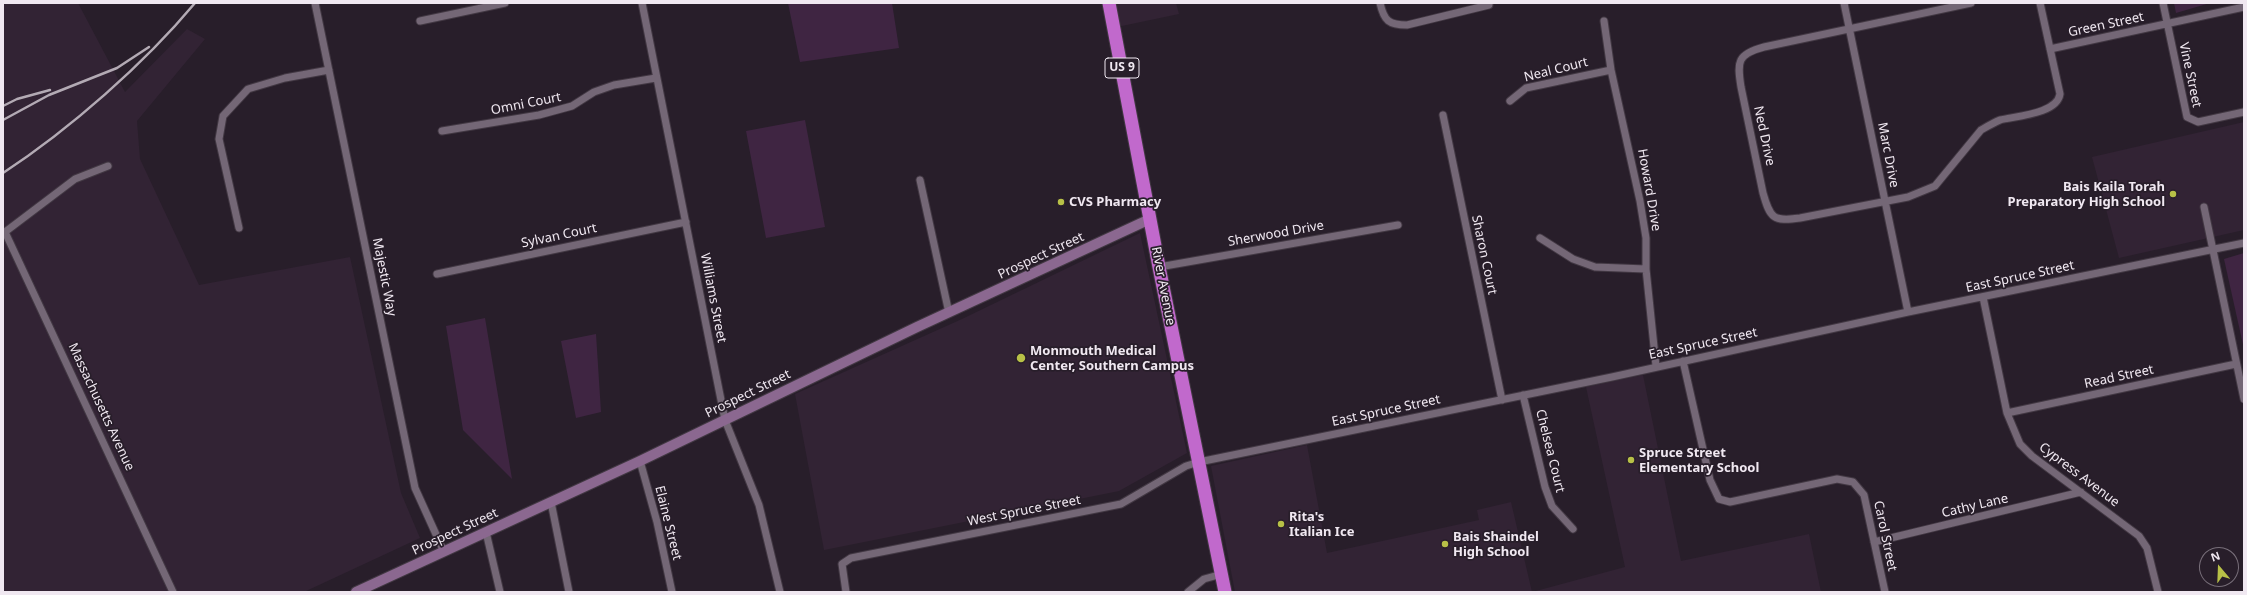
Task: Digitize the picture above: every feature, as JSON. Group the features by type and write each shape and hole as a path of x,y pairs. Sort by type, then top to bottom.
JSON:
{"highway":[{"name":"River Avenue","path":"1109,3 1159,268 1225,592"}],"street":[{"name":"Majestic Way","path":"315,3 415,488 444,552"},
{"path":"420,21 505,3"},
{"name":"Williams Street","path":"642,3 725,420 758,505 780,592"},
{"path":"1380,3 1384,18 1388,23 1395,25 1407,25 1489,6 1489,3"},
{"name":"Marc Drive","path":"1844,3 1851,28 1908,312"},
{"name":"Ned Drive","path":"1971,3 1750,50 1740,60 1738,71 1763,193 1768,209 1773,217 1782,221 1800,218 1908,196 1935,186 1981,130 1990,124 2044,110 2057,102 2060,94 2040,3"},
{"name":"Vine Street","path":"2163,3 2187,117 2198,122 2244,112"},
{"name":"Green Street","path":"2050,49 2244,7"},
{"name":"Howard Drive","path":"1604,21 1611,70 1640,201 1646,238 1646,269 1656,366"},
{"path":"239,228 219,139 223,116 248,89 285,78 329,70"},
{"name":"Neal Court","path":"1510,101 1526,88 1611,70"},
{"name":"Omni Court","path":"442,131 539,115 572,106 594,92 614,85 656,78"},
{"name":"Sharon Court","path":"1443,115 1502,400"},
{"name":"Massachusetts Avenue","path":"108,166 75,179 5,232 174,592"},
{"path":"920,180 949,313"},
{"path":"2204,207 2244,399"},
{"name":"Prospect Street","path":"356,592 640,461 949,313 1150,219"},
{"name":"Sylvan Court","path":"437,274 686,222"},
{"name":"Sherwood Drive","path":"1159,268 1398,224"},
{"path":"1540,238 1573,259 1595,267 1646,269"},
{"name":"East Spruce Street","path":"1199,462 1502,400 1908,312 2244,243"},
{"name":"Cypress Avenue","path":"1984,297 2007,413 2020,444 2032,456 2139,536 2147,548 2158,592"},
{"name":"Carol Street","path":"1683,361 1710,480 1719,499 1730,502 1837,479 1853,482 1864,495 1885,592"},
{"name":"Read Street","path":"2007,413 2236,364"},
{"name":"Chelsea Court","path":"1523,395 1552,506 1573,528"},
{"name":"Elaine Street","path":"640,461 672,592"},
{"name":"West Spruce Street","path":"846,592 842,564 846,560 1121,504 1186,466 1199,462"},
{"name":"Cathy Lane","path":"1874,542 2081,492"},
{"path":"551,502 569,592"},
{"path":"486,532 500,592"},
{"path":"1188,592 1204,579 1222,574"}],"shaded area":[{"path":"3,3 78,3 125,92 187,29 205,39 137,121 140,159 199,285 350,257 401,493 420,538 304,592 3,592"},
{"path":"788,3 892,3 899,48 800,62"},
{"path":"1113,3 1176,3 1179,14 1117,27"},
{"path":"2174,3 2210,3 2176,13"},
{"path":"805,120 825,227 766,238 746,131"},
{"name":"Bais Kaila Torah Preparatory High School","path":"2244,122 2244,230 2119,258 2092,157"},
{"name":"Monmouth Medical Center, Southern Campus","path":"1140,233 1187,453 1119,491 824,550 795,394 962,319"},
{"path":"2244,253 2244,349 2224,259"},
{"path":"485,318 512,479 463,430 446,326"},
{"path":"596,334 601,412 576,418 561,341"},
{"name":"Spruce Street Elementary School","path":"1643,375 1681,561 1809,534 1821,592 1532,592 1625,567 1586,387"},
{"path":"1307,445 1327,553 1479,520 1477,510 1511,502 1532,592 1235,592 1211,466"}],"railway":[{"path":"3,173 28,156 80,116 130,72 175,26 195,3"},
{"path":"3,120 49,95 117,68 149,47"},
{"path":"3,106 17,99 50,90"}],"place":[{"name":"Bais Kaila Torah Preparatory High School","path":"2173,194"},
{"name":"CVS Pharmacy","path":"1061,202"},
{"name":"Monmouth Medical Center, Southern Campus","path":"1021,358"},
{"name":"Spruce Street Elementary School","path":"1631,460"},
{"name":"Rita's Italian Ice","path":"1281,524"},
{"name":"Bais Shaindel High School","path":"1445,544"}]}
